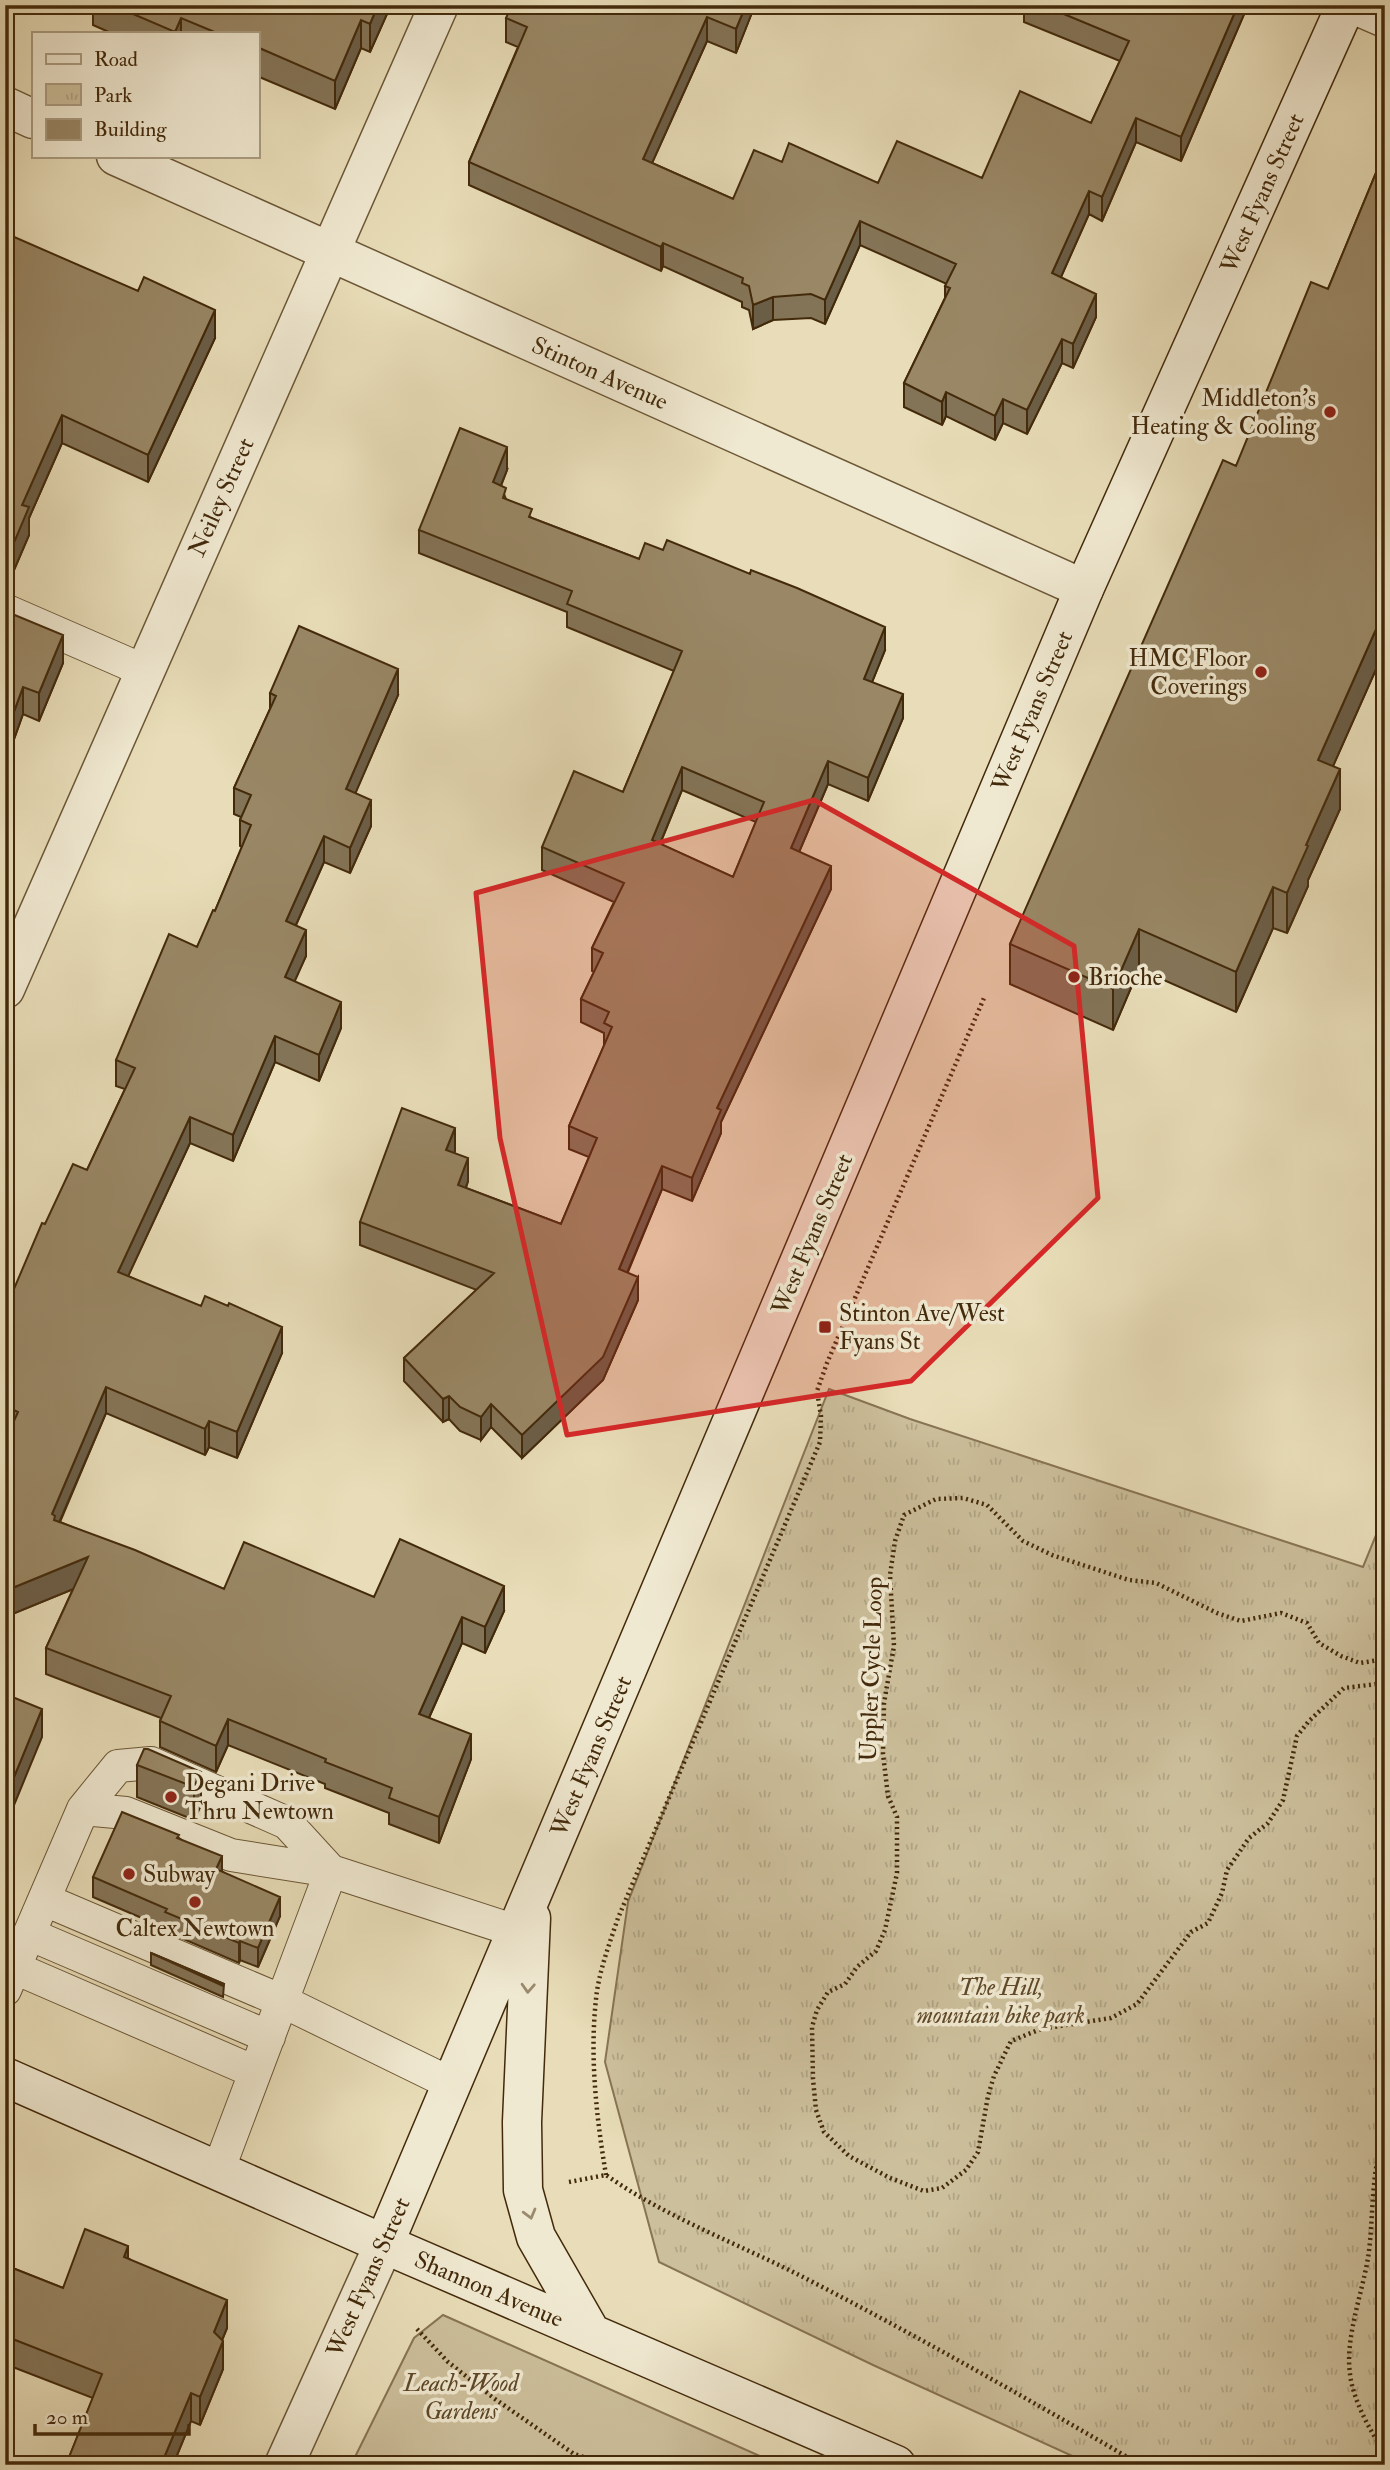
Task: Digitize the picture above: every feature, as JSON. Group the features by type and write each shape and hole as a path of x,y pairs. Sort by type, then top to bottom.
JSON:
{"main road":[{"name":"Neiley Street","path":"5,989 439,5"},
{"name":"West Fyans Street","path":"284,2465 384,2244 1084,589 1346,5"},
{"path":"1355,5 1385,18"},
{"path":"5,106 32,118"},
{"name":"Stinton Avenue","path":"120,158 1084,589"},
{"path":"532,1895 522,2122 523,2190 536,2237 592,2333"},
{"name":"Shannon Avenue","path":"5,2077 896,2465"}],"lane":[{"path":"5,610 145,671"},
{"path":"255,2072 10,1979 83,1809 118,1766 151,1763 287,1823 331,1871"},
{"path":"83,1809 127,1813 231,1855 331,1871 516,1931"},
{"path":"218,2171 331,1871"},
{"path":"44,1900 282,2001 452,2084"},
{"path":"29,1934 269,2037"}],"path":[{"path":"606,2175 593,2046 597,1990 605,1954 820,1442 821,1416 817,1391 827,1363 984,998"},
{"name":"Uppler Cycle Loop","path":"1385,1658 1360,1663 1341,1656 1319,1643 1307,1623 1281,1613 1241,1621 1217,1613 1156,1583 1129,1580 1052,1555 1023,1541 987,1505 963,1498 936,1499 904,1515 895,1541 890,1575 894,1646 884,1703 883,1754 888,1796 897,1817 897,1874 885,1930 876,1951 857,1967 845,1984 828,1992 817,2010 812,2027 816,2110 824,2132 849,2156 924,2191 942,2188 966,2170 978,2152 988,2096 994,2076 1011,2041 1041,2029 1111,2018 1137,2004 1191,1932 1208,1923 1222,1894 1227,1870 1250,1838 1268,1823 1283,1800 1297,1736 1344,1688 1385,1683"},
{"path":"1385,2135 1377,2165 1368,2257 1348,2351 1352,2390 1385,2453"},
{"path":"557,2182 606,2175 638,2197 870,2311 1141,2465"},
{"path":"417,2329 448,2362 495,2399 574,2454 609,2465"}],"highlighted area":[{"path":"814,800 1074,946 1098,1198 911,1381 567,1435 500,1138 476,893"}],"green space":[{"name":"The Hill, mountain bike park","path":"829,1389 910,1419 1363,1567 1385,1513 1385,2465 1092,2465 873,2365 659,2262 605,2062 628,1902"},
{"name":"Leach-Wood Gardens","path":"443,2315 780,2465 351,2465 414,2338"}],"building":[{"path":"112,5 378,5 370,24 361,20 335,81 259,48 259,32 215,32 181,18 175,32"},
{"path":"512,5 746,5 736,29 707,17 643,159 733,199 754,150 782,162 789,143 878,183 897,141 982,178 1020,91 1091,123 1129,41 1042,5 1238,5 1181,137 1136,118 1102,197 1089,191 1052,273 1096,294 1073,344 1062,339 1027,410 1003,399 995,416 946,392 942,402 904,383 950,288 945,286 956,264 860,221 825,300 811,294 773,297 753,305 749,286 742,283 743,278 663,243 661,247 469,162 527,27 506,18"},
{"path":"1385,151 1385,609 1318,760 1340,769 1287,893 1273,887 1236,972 1139,929 1113,989 1010,944 1223,460 1236,466 1311,282 1328,289"},
{"path":"5,233 138,291 144,277 215,310 148,455 62,415 22,505 29,507 5,564"},
{"path":"460,428 507,447 493,482 506,488 503,498 532,509 529,517 639,559 645,543 663,550 667,540 750,574 751,570 797,588 885,627 864,679 903,694 868,778 828,761 791,848 831,866 717,1108 721,1110 692,1178 662,1166 619,1269 638,1277 603,1357 522,1435 491,1404 481,1417 460,1407 449,1396 443,1399 404,1358 494,1273 360,1222 402,1108 455,1128 446,1150 468,1158 458,1185 561,1224 597,1138 569,1126 612,1027 604,1023 609,1012 581,999 603,953 592,948 624,883 542,847 574,771 623,792 682,651 567,604 572,591 419,530","holes":["682,767 764,802 733,877 652,840"]},
{"path":"5,611 63,635 39,693 23,687 8,728 5,727"},
{"path":"299,626 398,669 346,789 371,800 350,848 324,836 286,921 306,930 285,977 341,1002 319,1055 275,1036 233,1135 190,1117 118,1272 201,1306 205,1296 228,1306 229,1303 282,1327 237,1432 209,1421 205,1429 106,1387 52,1514 55,1516 54,1520 135,1550 224,1589 244,1542 374,1597 400,1539 504,1586 485,1627 462,1617 419,1714 471,1734 439,1817 389,1798 392,1788 228,1719 216,1746 160,1721 171,1696 46,1648 88,1557 5,1591 5,1441 18,1412 5,1406 5,1310 42,1223 45,1224 73,1164 87,1170 135,1068 116,1060 169,934 197,947 213,910 215,911 251,825 240,820 251,795 234,788 276,696 270,693"},
{"path":"5,1694 42,1709 5,1799"},
{"path":"144,1749 201,1772 194,1787 137,1765"},
{"path":"122,1812 222,1856 216,1869 280,1897 258,1948 240,1941 239,1943 165,1912 167,1909 93,1877"},
{"path":"151,1953 224,1984 223,1986"},
{"path":"85,2229 128,2246 124,2257 227,2300 214,2332 223,2341 200,2397 191,2393 161,2465 66,2465 102,2374 5,2336 5,2265 63,2288"}],"place":[{"name":"Middleton's Heating & Cooling","path":"1330,412"},
{"name":"HMC Floor Coverings","path":"1261,672"},
{"name":"Brioche","path":"1074,977"},
{"name":"Stinton Ave/West Fyans St","path":"825,1327"},
{"name":"Degani Drive Thru Newtown","path":"171,1797"},
{"name":"Subway","path":"129,1874"},
{"name":"Caltex Newtown","path":"195,1902"}]}
